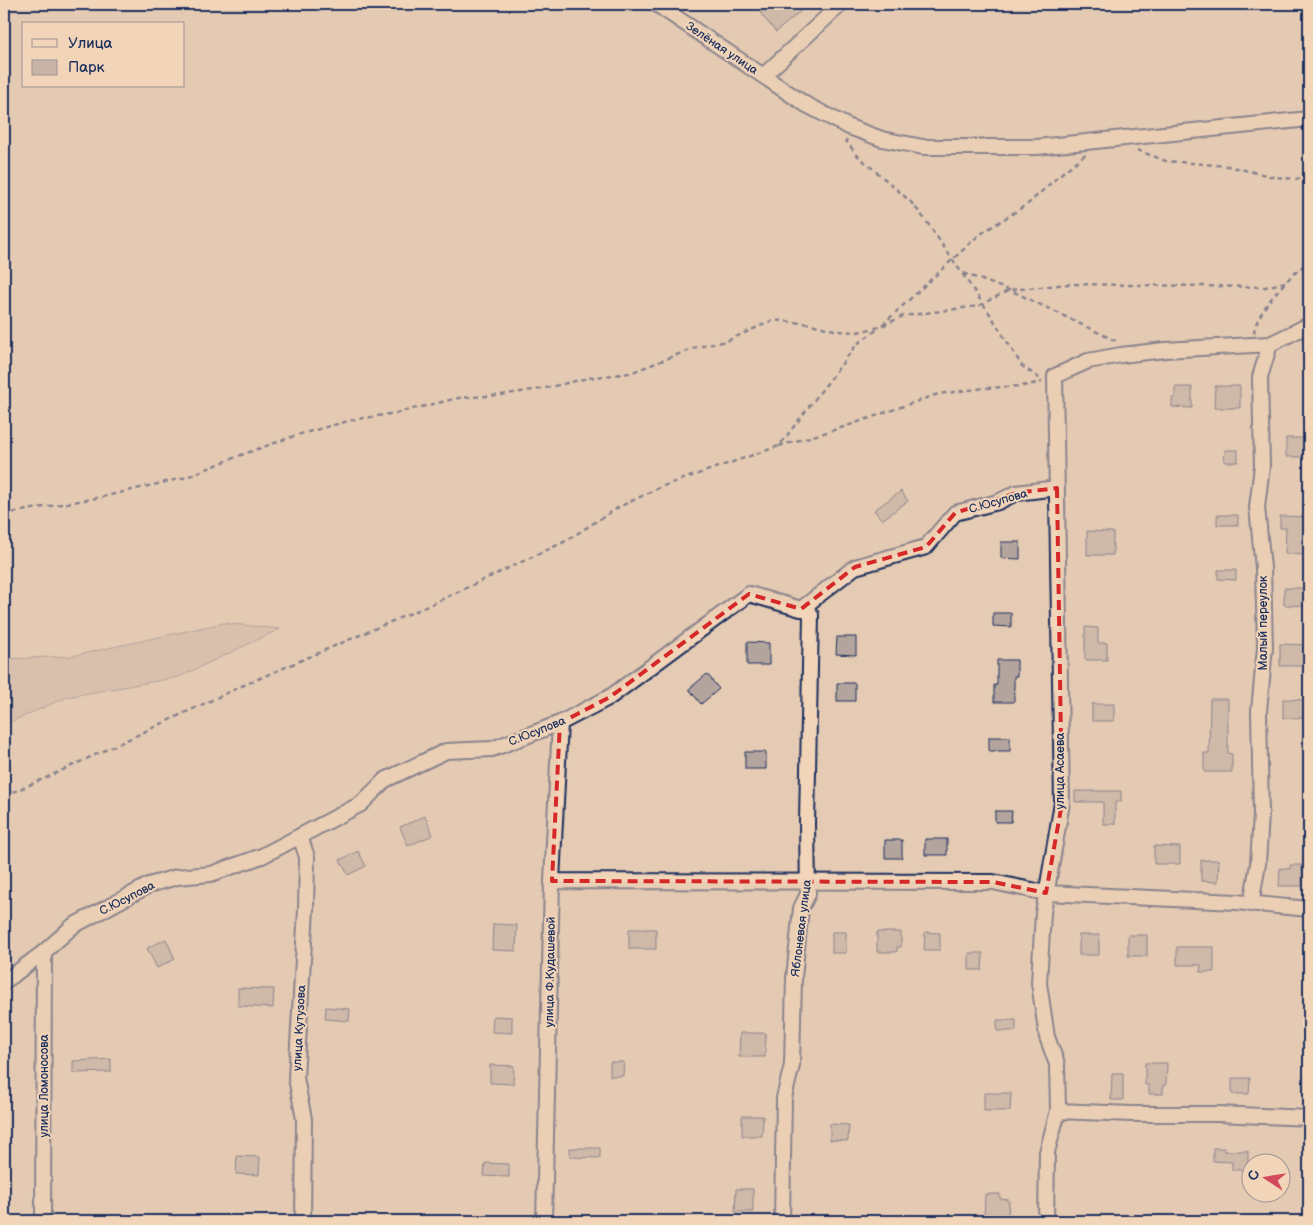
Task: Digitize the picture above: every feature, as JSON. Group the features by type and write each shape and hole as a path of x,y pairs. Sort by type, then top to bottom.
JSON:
{"street":[{"name":"Зелёная улица","path":"656,4 805,104 849,127 882,139 923,147 1037,147 1309,119"},
{"path":"763,76 841,4"},
{"path":"1049,379 1088,362 1121,355 1165,350 1270,344 1309,325"},
{"name":"Малый переулок","path":"1251,904 1258,864 1261,814 1260,711 1265,646 1263,568 1257,507 1262,466 1260,377 1270,344"},
{"name":"улица Асаева","path":"1046,1221 1047,1152 1058,1111 1057,1064 1047,1037 1039,983 1043,913 1062,803 1057,488 1049,379"},
{"name":"С.Юсупова","path":"4,982 44,952 72,926 149,885 177,876 210,874 262,856 361,804 385,780 446,751 492,749 560,723 610,697 749,594 801,609 855,567 926,548 955,513 998,502 1016,493 1057,488"},
{"name":"Яблоневая улица","path":"782,1221 784,1098 792,1065 794,978 801,908 808,894 807,823 811,615 805,606"},
{"name":"улица Ф.Кудашевой","path":"544,1221 552,881 560,723"},
{"name":"улица Кутузова","path":"300,836 307,857 306,909 296,1078 304,1119 303,1221"},
{"path":"552,881 993,882 1046,894 1251,904 1309,909"},
{"name":"улица Ломоносова","path":"43,1221 44,952"},
{"path":"1058,1111 1309,1118"}],"path":[{"path":"849,127 846,141 857,155 910,201 924,218 983,304 1022,366 1049,379"},
{"path":"1120,138 1132,148 1166,161 1228,166 1274,177 1296,179 1309,177"},
{"path":"779,446 857,344 880,327 979,234 1029,203 1063,172 1089,152 1099,140"},
{"path":"1252,345 1254,327 1269,303 1285,282 1309,262"},
{"path":"962,273 1010,290 1121,343"},
{"path":"4,514 102,497 187,477 240,455 297,435 352,420 396,413 458,398 501,395 546,388 588,378 630,373 697,348 727,341 773,320 811,324 838,331 857,332 880,327 903,316 978,306 1010,290 1068,284 1266,287 1285,282"},
{"path":"4,796 244,685 432,604 564,542 619,506 654,490 779,446 844,427 938,394 985,388 1022,386 1049,379"}],"highlighted area":[{"path":"1057,488 1062,803 1046,893 993,882 552,881 560,723 610,697 749,594 801,609 855,567 926,547 955,513 1016,493"}],"green space":[{"path":"223,623 280,629 179,677 67,697 4,725 4,659 72,656"}],"building":[{"path":"771,4 809,4 776,32 760,13"},
{"path":"1215,386 1240,386 1240,408 1214,408"},
{"path":"1175,387 1192,387 1192,408 1172,407 1172,398 1175,398"},
{"path":"1286,438 1309,438 1309,457 1286,457"},
{"path":"1225,450 1238,450 1238,462 1224,462"},
{"path":"901,491 908,501 882,520 874,510"},
{"path":"1217,515 1238,515 1238,525 1217,525"},
{"path":"1280,516 1309,517 1309,528 1306,528 1306,555 1285,554 1286,528 1280,528"},
{"path":"1087,531 1113,532 1113,555 1087,555"},
{"path":"1001,542 1020,542 1020,559 1001,558"},
{"path":"1218,570 1236,570 1236,580 1218,579"},
{"path":"1284,588 1309,588 1309,606 1284,605"},
{"path":"993,613 1011,613 1011,627 993,626"},
{"path":"1085,627 1098,628 1098,643 1107,643 1107,660 1085,660"},
{"path":"837,637 856,637 856,655 836,654"},
{"path":"747,642 769,643 769,665 747,665"},
{"path":"1280,644 1309,645 1309,666 1280,666"},
{"path":"997,660 1017,660 1017,676 1014,676 1014,702 994,702 994,685 997,685"},
{"path":"707,674 719,689 701,704 689,689"},
{"path":"837,683 855,683 855,701 837,701"},
{"path":"1210,699 1228,699 1228,753 1232,754 1232,772 1204,772 1204,753 1209,753"},
{"path":"1283,699 1306,700 1306,718 1283,718"},
{"path":"1092,704 1114,704 1114,721 1092,721"},
{"path":"989,737 1010,737 1010,751 989,751"},
{"path":"745,752 766,752 766,769 745,769"},
{"path":"1075,791 1121,791 1121,802 1115,802 1115,824 1103,824 1103,802 1075,802"},
{"path":"995,811 1012,811 1011,822 995,822"},
{"path":"425,816 433,835 408,846 400,827"},
{"path":"925,839 947,839 947,855 925,855"},
{"path":"885,840 902,840 902,858 885,858"},
{"path":"1154,846 1180,847 1180,864 1154,864"},
{"path":"358,851 366,866 348,875 340,860"},
{"path":"1201,860 1219,860 1218,882 1201,881"},
{"path":"1290,865 1302,865 1302,886 1279,886 1280,868 1290,869"},
{"path":"493,924 517,925 516,951 492,950"},
{"path":"629,929 656,929 656,949 629,949"},
{"path":"832,932 846,932 846,953 832,953"},
{"path":"877,932 901,932 901,947 897,947 897,952 877,952"},
{"path":"925,932 940,933 940,950 924,950"},
{"path":"1079,935 1099,935 1099,955 1079,955"},
{"path":"1128,935 1147,935 1147,956 1128,956"},
{"path":"166,939 175,959 157,968 147,948"},
{"path":"1177,947 1214,947 1214,972 1200,972 1201,965 1177,965"},
{"path":"969,953 983,953 982,970 969,970"},
{"path":"238,988 274,989 273,1008 238,1006"},
{"path":"326,1007 350,1009 349,1021 325,1019"},
{"path":"493,1016 512,1017 512,1033 492,1032"},
{"path":"997,1020 1016,1020 1016,1031 997,1031"},
{"path":"740,1033 766,1033 765,1057 739,1057"},
{"path":"111,1059 111,1072 73,1073 73,1061"},
{"path":"610,1062 624,1062 623,1076 610,1076"},
{"path":"1145,1063 1167,1063 1166,1085 1163,1085 1163,1094 1149,1094 1149,1085 1145,1085"},
{"path":"490,1065 514,1066 513,1084 490,1083"},
{"path":"1112,1073 1123,1073 1123,1100 1111,1100"},
{"path":"1232,1078 1250,1078 1249,1094 1232,1094"},
{"path":"984,1093 1011,1093 1010,1111 984,1111"},
{"path":"742,1116 763,1116 762,1136 742,1136"},
{"path":"830,1124 849,1125 848,1141 830,1140"},
{"path":"570,1148 600,1148 600,1158 570,1157"},
{"path":"1213,1148 1224,1148 1224,1151 1248,1151 1240,1152 1240,1170 1232,1170 1232,1162 1213,1161"},
{"path":"237,1156 260,1157 259,1175 236,1174"},
{"path":"485,1163 509,1164 509,1177 484,1176"},
{"path":"736,1189 753,1189 753,1212 735,1212"},
{"path":"985,1194 1000,1194 1000,1199 1009,1200 1008,1219 984,1218"}]}
